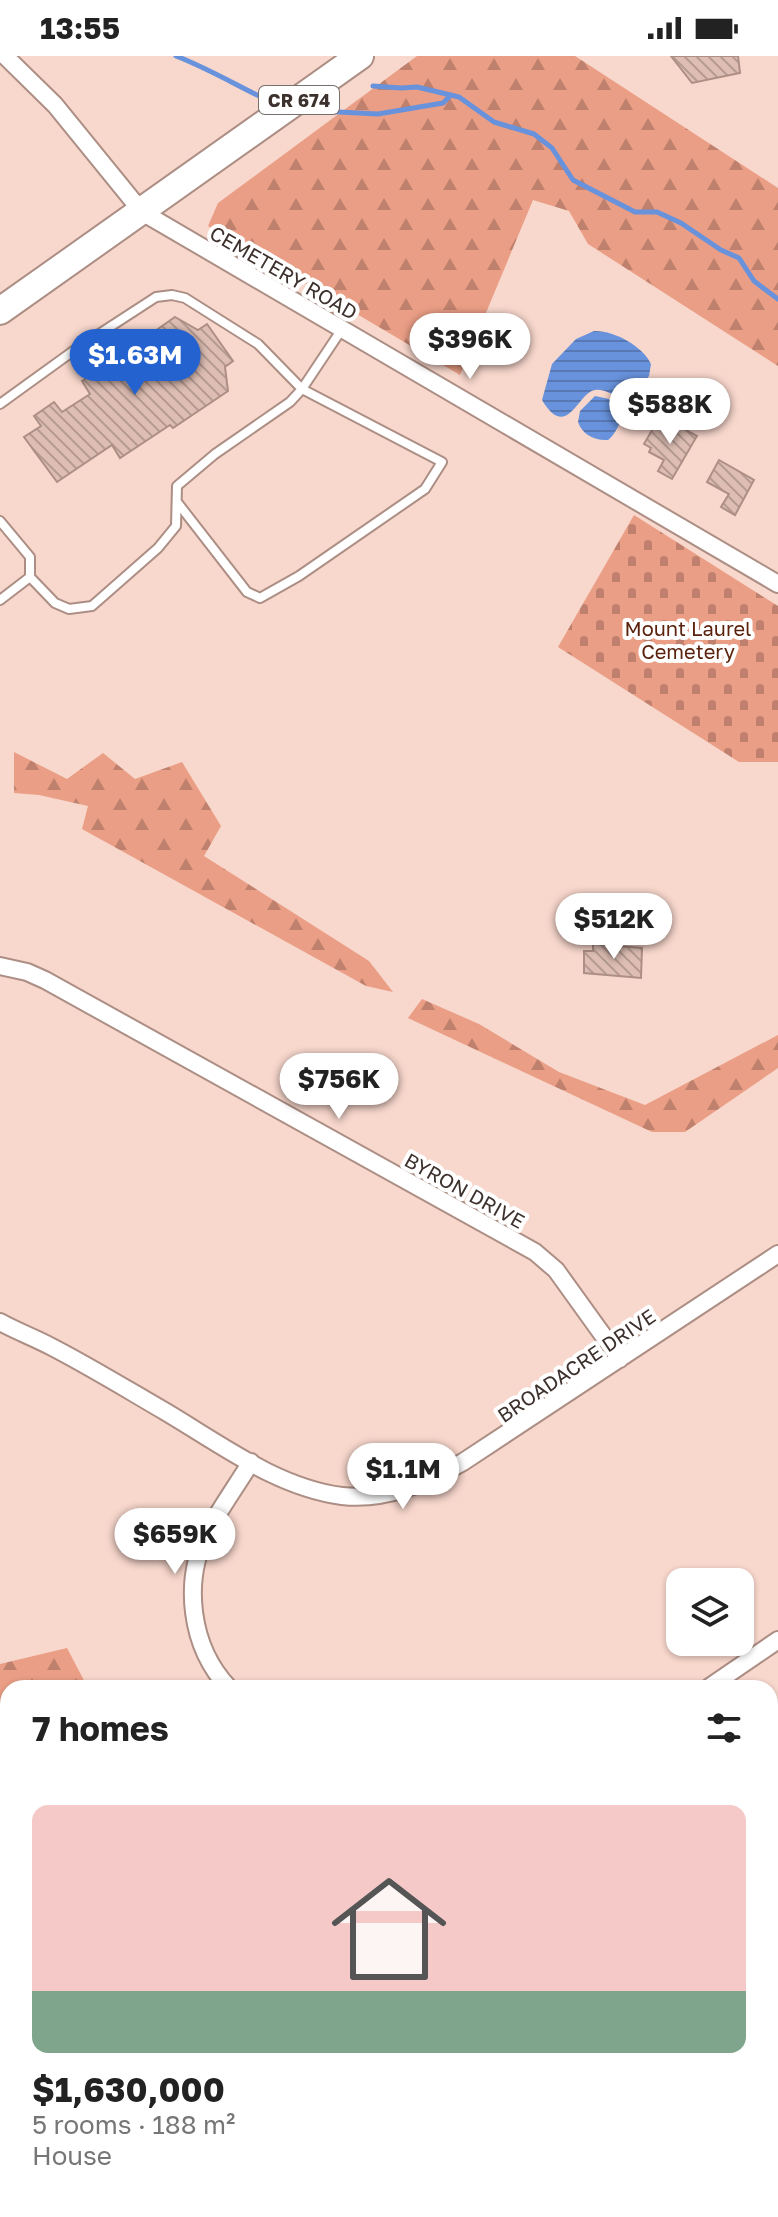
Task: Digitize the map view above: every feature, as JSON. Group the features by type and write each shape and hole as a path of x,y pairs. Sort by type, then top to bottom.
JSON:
{"main road":[{"name":"CR 674","path":"0,311 360,56"}],"street":[{"path":"5,56 55,105 142,212"},
{"name":"CEMETERY ROAD","path":"142,212 778,584"},
{"name":"BYRON DRIVE","path":"0,966 45,980 535,1252 564,1280 620,1359"},
{"name":"BROADACRE DRIVE","path":"0,1322 52,1347 273,1474 320,1492 345,1496 395,1492 419,1485 463,1462 778,1254"},
{"path":"222,1680 203,1650 193,1608 193,1587 196,1566 208,1531 251,1462"},
{"path":"720,1680 778,1640"}],"lane":[{"path":"0,404 156,297 172,295 185,298 258,344 302,389 442,462 425,489 299,576 260,598 247,592 177,502"},
{"path":"0,521 30,557 30,577 55,603 69,609 92,606 158,548 176,526 177,486 215,454 290,402 342,329"},
{"path":"0,600 30,577"}],"green space":[{"path":"417,56 575,56 778,188 778,366 588,244 569,211 533,200 460,375 208,226 218,203"},
{"name":"Mount Laurel Cemetery","path":"634,515 778,606 778,762 739,762 558,647"},
{"path":"14,752 67,779 103,753 135,779 182,762 221,826 204,856 369,961 393,992 366,986 82,829 88,806 14,793"},
{"path":"422,999 479,1024 559,1072 645,1105 778,1035 778,1068 685,1132 652,1132 408,1018"},
{"path":"67,1648 84,1680 0,1680 0,1664"}],"water":[{"path":"594,331 610,333 634,345 651,364 649,376 631,401 595,390 572,412 558,416 542,400 552,364 576,339"},
{"path":"595,396 609,399 622,412 618,428 608,440 589,436 578,422 580,411"}],"building":[{"path":"671,56 738,56 740,73 692,83"},
{"path":"175,317 198,330 207,324 233,361 225,367 228,391 173,428 170,425 120,458 112,445 57,482 24,437 41,426 34,416 54,402 62,412 90,394 82,381 116,358 114,354 135,339 138,343"},
{"path":"658,420 671,427 673,423 697,436 672,479 658,471 664,460 649,452 651,448 644,444"},
{"path":"719,460 754,480 735,515 721,507 729,494 707,482"},
{"path":"593,944 642,948 641,978 584,973 584,951 593,951"}],"waterway":[{"path":"176,56 265,99"},
{"path":"373,86 417,87 459,97 494,122 534,134 552,148 573,180 635,212 657,212 681,223 721,250 739,258 754,281 778,299"},
{"path":"319,111 378,114 443,103 450,96"}]}
